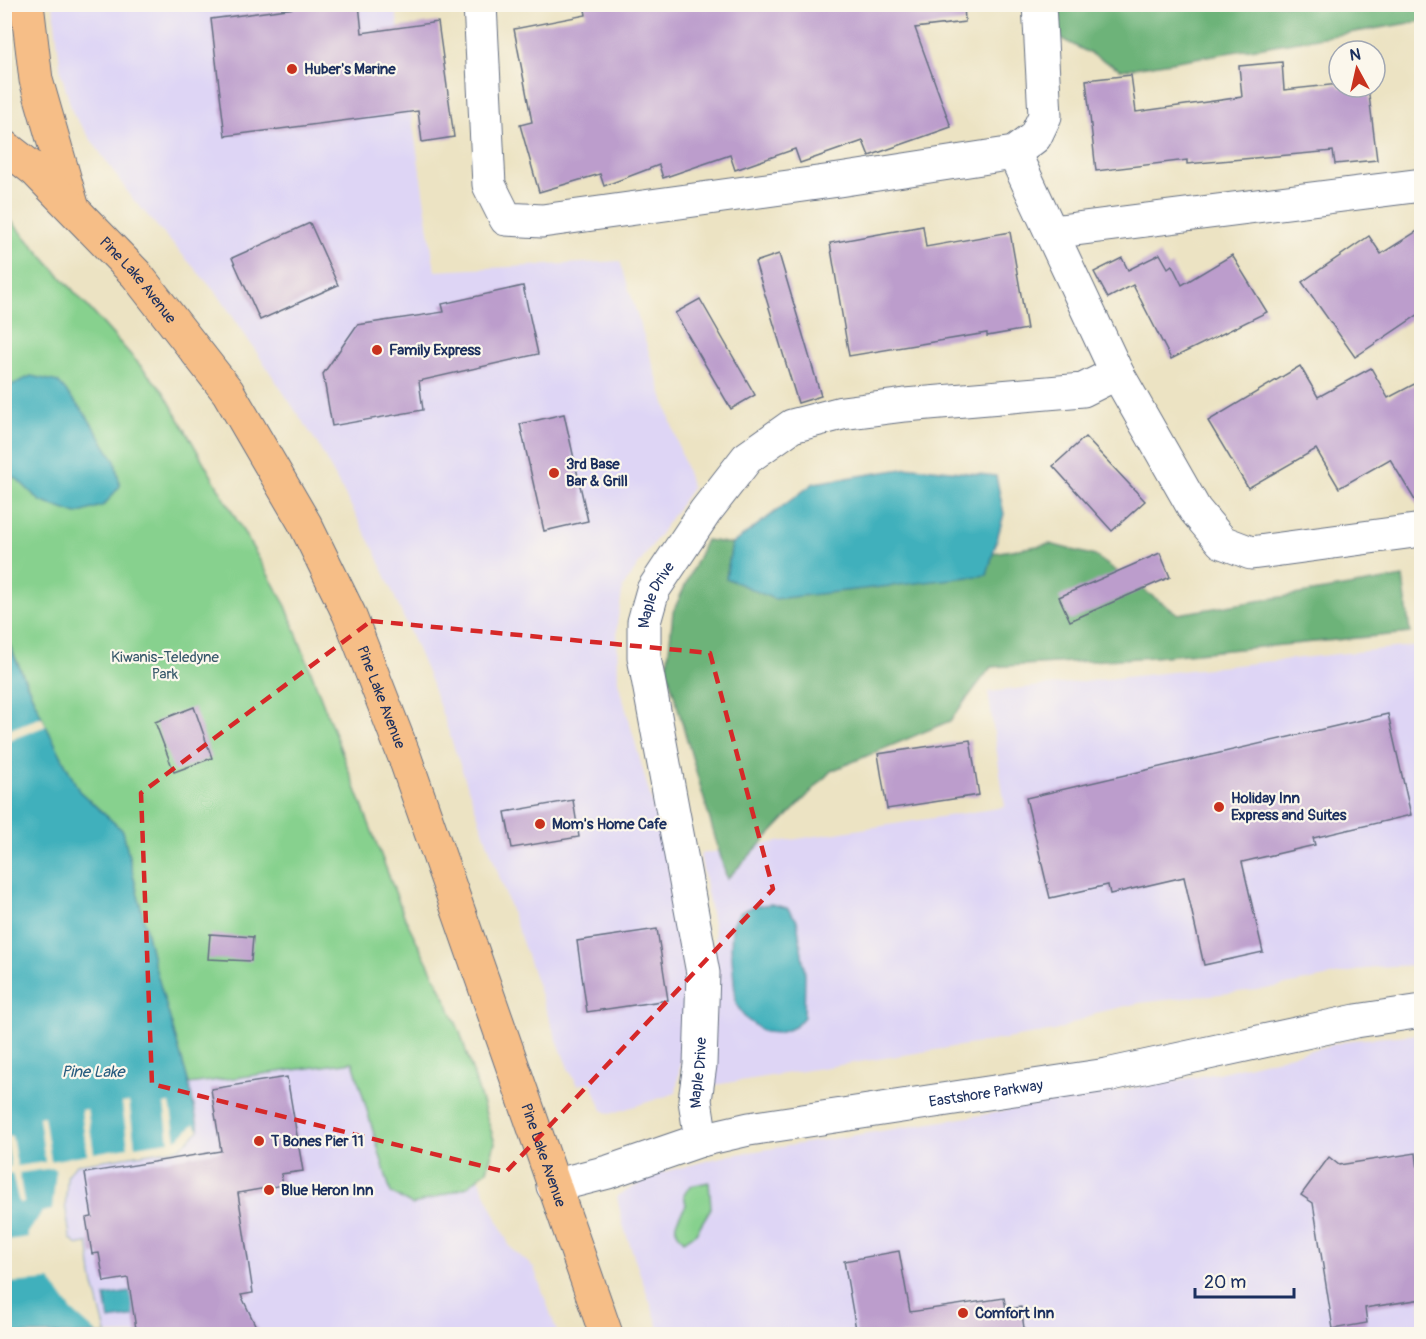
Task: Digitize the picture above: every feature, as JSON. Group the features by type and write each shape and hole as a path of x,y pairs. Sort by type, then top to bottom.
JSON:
{"main road":[{"path":"27,4 36,80 74,210"},
{"name":"Pine Lake Avenue","path":"4,146 36,171 136,274 228,392 305,524 349,614 405,758 606,1335"}],"street":[{"path":"480,4 489,185 506,219 542,221 1014,153 1035,136 1045,116 1039,4"},
{"path":"1014,153 1117,373 1195,510 1222,542 1251,553 1422,530"},
{"path":"1052,232 1422,185"},
{"name":"Maple Drive","path":"701,1140 695,1100 700,1065 703,973 644,657 644,622 652,590 705,512 747,458 792,426 842,413 905,405 1083,390 1117,373"},
{"name":"Eastshore Parkway","path":"553,1186 608,1172 701,1140 750,1129 1107,1075 1356,1021 1422,1011"}],"highlighted area":[{"path":"371,621 710,653 773,889 506,1172 152,1084 141,793"}],"shaded area":[{"path":"53,5 395,5 435,271 620,261 692,488 623,587 617,624 618,681 665,849 678,910 688,1013 676,1093 610,1114 602,1110 591,1082 578,1085 568,1068 431,682 375,551 317,443 219,296 132,198 73,114 61,73"},
{"path":"1421,645 1421,965 1375,967 1266,989 1139,1003 1100,1012 1055,1031 714,1085 715,935 700,854 1005,807 988,692"},
{"path":"1421,1034 1421,1334 661,1334 622,1222 617,1196 660,1173 725,1156 987,1114 1218,1073 1352,1040"},
{"name":"Blue Heron Inn","path":"353,1062 442,1100 510,1247 534,1268 558,1334 106,1334 28,1237 54,1168 199,1129 189,1084"}],"green space":[{"path":"1421,4 1422,21 1122,70 1058,37 1053,5"},
{"name":"Kiwanis-Teledyne Park","path":"4,213 163,391 286,606 405,918 460,1032 495,1143 487,1170 467,1187 412,1205 391,1193 353,1062 189,1084 154,964 123,831 79,791 44,722 5,634"},
{"path":"706,540 732,544 726,579 987,575 993,553 1050,544 1095,556 1178,614 1403,577 1410,633 1154,657 991,667 950,721 831,771 727,879 667,670 673,612"},
{"path":"709,1182 711,1208 696,1233 684,1241 679,1236 676,1223 686,1205 684,1194 690,1186"}],"water":[{"path":"31,376 58,382 86,415 115,461 120,486 104,505 77,514 40,501 16,478 5,475 5,388"},
{"path":"915,467 996,476 1004,514 987,575 774,599 726,578 732,544 814,483"},
{"name":"Pine Lake","path":"4,634 44,722 79,791 123,831 154,964 189,1084 199,1130 179,1148 76,1164 67,1174 65,1206 70,1239 77,1245 88,1243 92,1279 106,1334 5,1334"},
{"path":"771,904 787,908 797,920 805,974 804,1017 795,1027 779,1033 764,1032 745,1018 736,1004 731,948 732,926 739,913 752,907"},
{"path":"154,1288 158,1313 109,1320 105,1296"}],"pier":[{"path":"42,717 46,726 5,742 5,731"},
{"path":"129,1102 135,1146 169,1141 164,1104 170,1103 176,1140 194,1124 199,1130 179,1148 76,1164 67,1174 65,1206 70,1239 77,1245 88,1243 92,1279 106,1334 98,1334 72,1311 50,1280 9,1283 8,1240 28,1237 28,1233 42,1212 52,1210 56,1171 54,1168 19,1173 24,1202 19,1203 12,1173 5,1174 5,1168 11,1166 6,1137 12,1136 17,1166 45,1162 39,1117 44,1116 51,1161 87,1154 81,1110 87,1109 94,1153 128,1147 122,1103"}],"building":[{"name":"Huber's Marine","path":"295,4 359,4 362,33 438,22 454,137 422,142 418,111 225,136 211,19 295,8"},
{"path":"584,4 964,4 965,22 915,28 951,127 869,156 863,141 800,163 795,149 735,170 730,155 663,178 659,165 604,186 600,174 539,192 520,125 532,122 514,29 586,15"},
{"path":"1282,62 1284,90 1327,85 1327,99 1369,99 1377,160 1335,164 1333,151 1187,164 1187,160 1096,171 1086,80 1131,75 1136,112 1242,97 1239,66"},
{"path":"310,223 338,285 260,320 232,258"},
{"path":"923,226 926,247 1010,232 1027,329 987,336 987,333 849,356 830,243"},
{"path":"1422,228 1422,312 1355,357 1302,282 1369,236 1381,254"},
{"path":"779,254 821,396 798,403 755,262"},
{"path":"1160,254 1168,268 1172,265 1182,285 1232,255 1267,312 1171,359 1133,285 1108,298 1094,272 1122,258 1128,270"},
{"path":"523,286 538,354 419,381 423,410 332,426 323,374 357,325 444,312 442,304"},
{"path":"700,299 755,395 731,409 675,313"},
{"path":"1300,366 1318,397 1371,368 1388,398 1422,380 1422,512 1390,459 1339,488 1316,449 1248,488 1208,421"},
{"name":"3rd Base Bar & Grill","path":"564,414 588,521 544,531 520,424"},
{"path":"1085,437 1145,501 1112,531 1053,466"},
{"path":"1160,553 1170,577 1070,621 1059,597"},
{"path":"194,707 212,758 174,772 155,722"},
{"name":"Holiday Inn Express and Suites","path":"1388,714 1411,815 1313,838 1315,845 1242,862 1263,952 1204,965 1184,877 1110,894 1108,885 1050,898 1026,798"},
{"path":"970,740 979,795 887,809 878,754"},
{"name":"Mom's Home Cafe","path":"573,800 579,837 512,848 505,812"},
{"path":"657,929 668,1000 587,1012 577,941"},
{"path":"210,934 253,937 251,961 208,959"},
{"path":"287,1077 303,1171 281,1174 283,1185 238,1193 253,1293 241,1295 260,1335 137,1335 128,1278 104,1282 99,1253 92,1254 86,1218 92,1217 85,1173 221,1151 211,1089"},
{"path":"1416,1153 1418,1169 1422,1169 1422,1299 1365,1308 1367,1323 1333,1329 1313,1203 1301,1195 1329,1157 1339,1165"},
{"path":"899,1251 910,1312 1004,1298 1006,1309 1021,1307 1025,1335 857,1335 844,1261"}],"place":[{"name":"Huber's Marine","path":"292,69"},
{"name":"Family Express","path":"377,350"},
{"name":"3rd Base Bar & Grill","path":"554,473"},
{"name":"Holiday Inn Express and Suites","path":"1219,807"},
{"name":"Mom's Home Cafe","path":"540,824"},
{"name":"T Bones Pier 11","path":"259,1141"},
{"name":"Blue Heron Inn","path":"269,1190"},
{"name":"Comfort Inn","path":"963,1313"}]}
